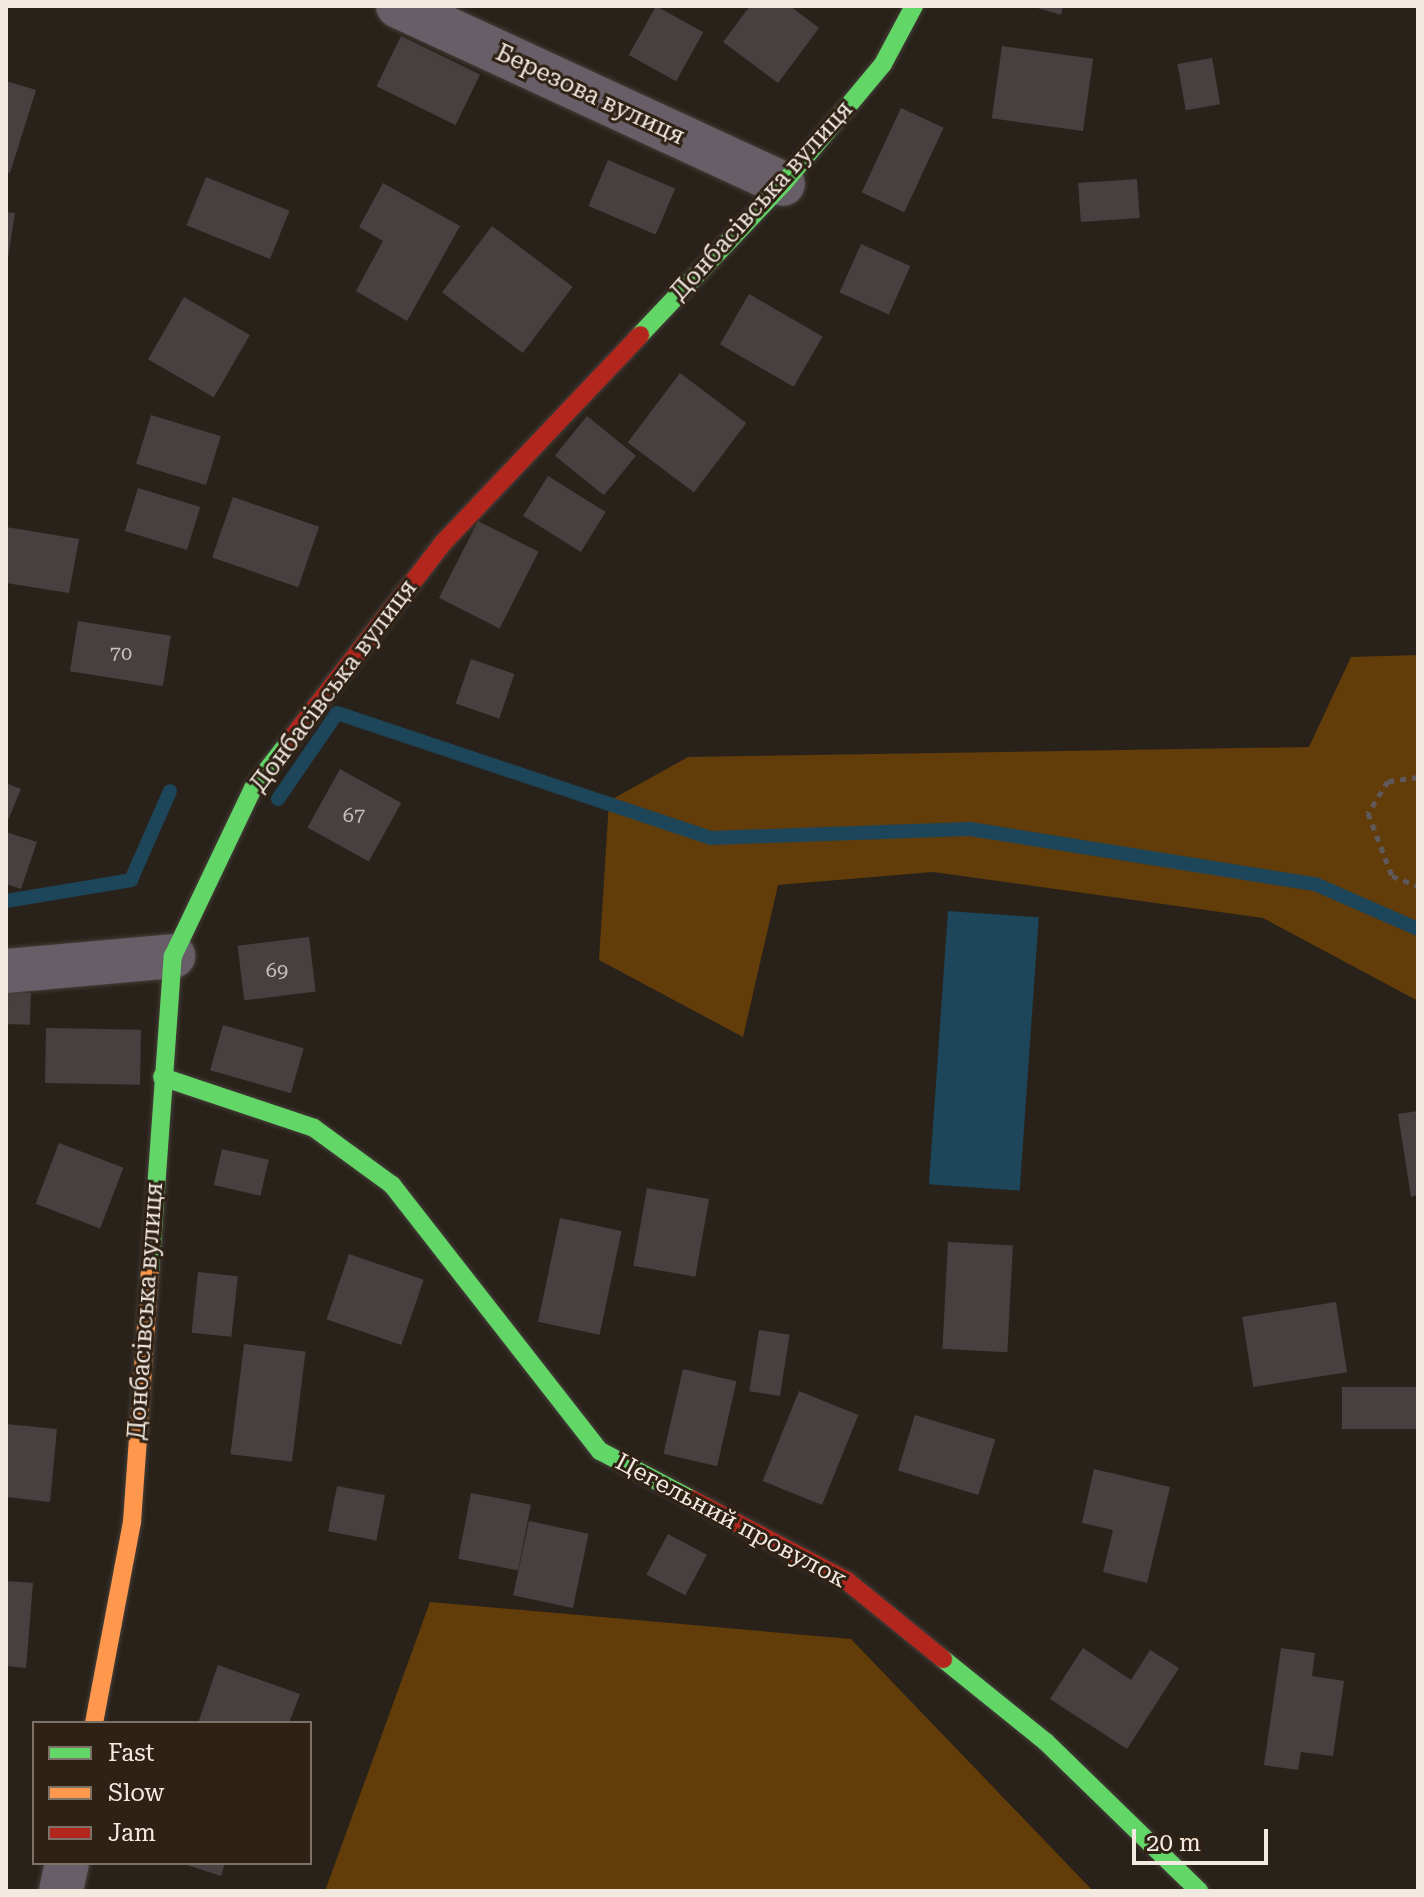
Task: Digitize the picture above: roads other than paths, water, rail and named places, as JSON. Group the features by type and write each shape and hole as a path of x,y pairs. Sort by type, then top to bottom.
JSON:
{"street":[{"name":"Березова вулиця","path":"398,6 783,184"},
{"name":"Донбасівська вулиця","path":"94,1721 132,1522 173,956 253,788 442,544 783,184 883,64 914,6"},
{"path":"6,971 173,956"},
{"name":"Цегельний провулок","path":"162,1077 314,1128 392,1185 600,1451 847,1581 1046,1742 1199,1891"},
{"path":"61,1891 67,1865"}],"water":[{"path":"948,911 1039,917 1020,1191 929,1184"}],"waterway":[{"path":"278,799 337,713 710,838 970,829 1315,884 1418,929"},
{"path":"6,901 131,880 170,791"}]}
